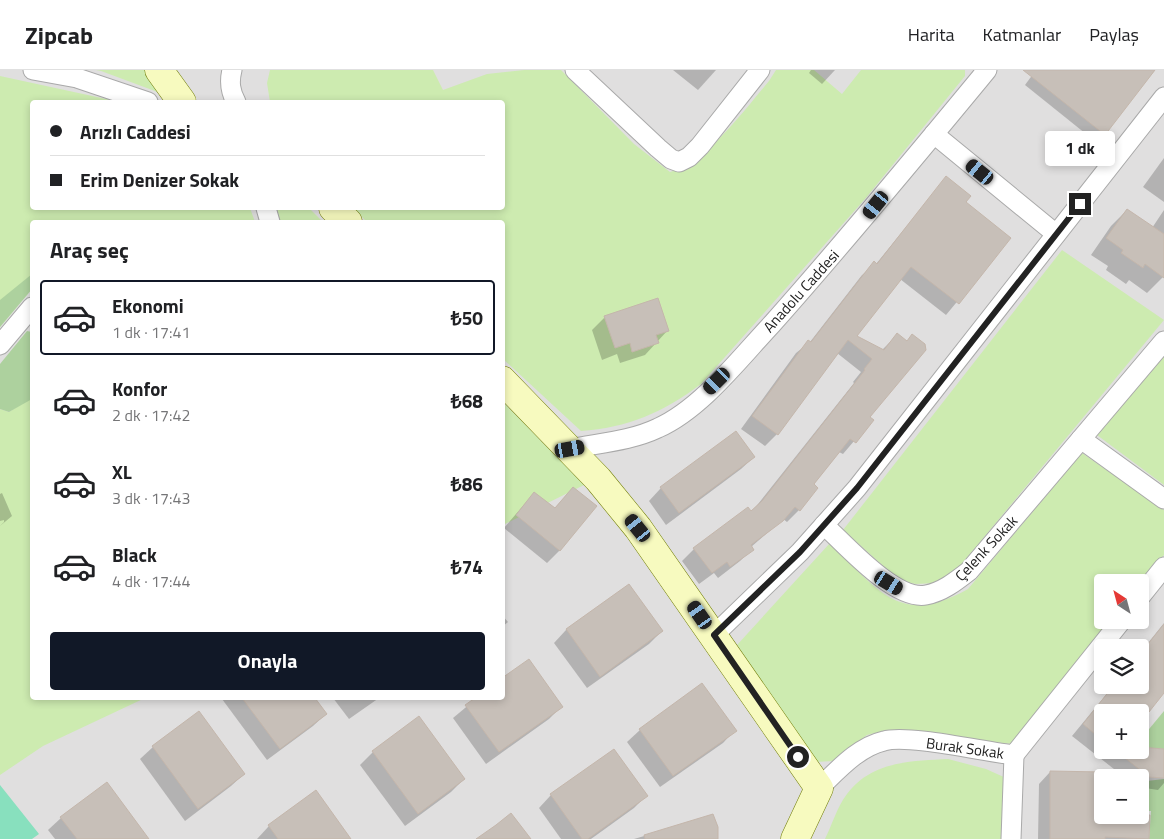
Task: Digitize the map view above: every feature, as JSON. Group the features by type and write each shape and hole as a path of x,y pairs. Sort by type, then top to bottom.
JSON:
{"street":[{"path":"33,70 93,83 142,100"},
{"path":"159,70 181,100"},
{"path":"232,70 230,78 231,93 235,100"},
{"path":"575,70 670,159 679,162 689,157 700,146 760,70"},
{"name":"Anadolu Caddesi","path":"570,449 633,437 659,428 692,406 742,356 841,247 987,70"},
{"path":"714,635 800,552 857,488 1164,97"},
{"path":"934,134 1056,234"},
{"path":"335,210 346,220"},
{"path":"0,345 30,309"},
{"name":"Çelenk Sokak","path":"824,525 889,583 906,593 924,596 949,587 968,571 1164,341"},
{"path":"505,383 598,478 638,528 819,788 795,839"},
{"path":"1081,440 1164,499"},
{"path":"1149,586 1164,567"},
{"name":"Burak Sokak","path":"819,788 858,753 885,740 927,743 1014,756 1115,629"},
{"path":"1011,839 1014,756"}],"shaded area":[{"path":"0,70 1164,70 1164,839 0,839"}],"green space":[{"path":"96,70 146,70 163,94 101,71"},
{"path":"270,70 433,70 443,90 487,74 524,70 561,70 634,144 670,172 697,159 724,134 769,81 776,70 814,70 842,94 861,70 965,70 965,76 865,199 701,384 673,403 644,417 614,426 581,431 505,361 505,220 365,220 355,210 505,210 505,100 270,100 267,83"},
{"path":"0,76 111,100 30,100 30,210 251,210 254,220 30,220 30,291 0,327"},
{"path":"277,210 311,210 321,220 280,220"},
{"path":"1062,250 1164,320 956,571 936,583 916,584 900,581 843,530"},
{"path":"30,276 30,291 0,327 0,300"},
{"path":"27,331 30,332 30,400 9,412 0,409 0,364"},
{"path":"1164,350 1164,485 1097,435"},
{"path":"30,399 30,700 141,700 43,746 0,775 0,409 9,412"},
{"path":"505,404 584,485 505,524"},
{"path":"1082,453 1164,510 1164,555 1149,574 1094,574 1094,629 1105,629 1097,639 1094,639 1094,642 1012,744 887,730 867,735 833,761 816,762 737,645 830,543 876,588 891,598 906,604 924,605 944,600 968,589"},
{"path":"1164,711 1164,749 1149,748 1149,729"},
{"path":"948,759 986,769 1006,778 1003,839 825,839 843,799 857,783 868,775 880,769 906,762"},
{"path":"1164,779 1164,839 1149,839 1151,811 1149,811 1149,781"},
{"path":"0,785 39,834 32,839 0,839"}],"building":[{"path":"1023,70 1155,70 1105,135"},
{"path":"946,176 971,196 966,202 1011,238 959,304 911,267 857,336 884,350 897,333 907,341 912,334 925,344 926,350 870,417 874,420 856,443 850,439 814,484 818,488 800,511 795,507 783,521 751,545 754,550 730,567 727,562 712,573 693,548 748,507 751,511 762,501 872,359 848,340 778,435 752,416 808,340 811,342 874,261 877,264"},
{"path":"1127,209 1164,234 1164,278 1145,264 1143,268 1121,253 1123,250 1106,238"},
{"path":"658,298 669,331 656,335 659,343 632,352 630,343 615,348 604,316"},
{"path":"736,431 755,457 679,513 660,487"},
{"path":"573,487 597,506 560,551 516,515 534,492 555,508"},
{"path":"629,584 663,631 600,677 566,629"},
{"path":"1164,624 1164,693 1149,712 1149,704 1099,704 1107,694 1149,694 1149,643"},
{"path":"529,659 563,707 499,752 465,705 472,700 505,700 505,676"},
{"path":"702,683 737,731 673,776 639,729"},
{"path":"243,700 316,700 327,714 280,749"},
{"path":"1094,710 1094,733 1083,724"},
{"path":"199,711 245,774 198,809 152,746"},
{"path":"419,716 465,779 418,814 372,751"},
{"path":"1149,748 1164,749 1164,778 1149,777 1149,769 1139,769 1126,759 1149,759"},
{"path":"614,749 648,796 588,839 582,839 550,794"},
{"path":"1050,771 1094,772 1094,824 1149,824 1150,815 1149,839 1105,837 1105,839 1050,839"},
{"path":"107,782 149,839 77,839 60,817"},
{"path":"316,790 351,839 278,839 268,825"},
{"path":"511,813 531,839 476,839 496,825"},
{"path":"713,814 718,827 718,839 645,839 644,835"}],"route":[{"path":"798,757 714,635 800,552 857,488 1080,204"}]}
